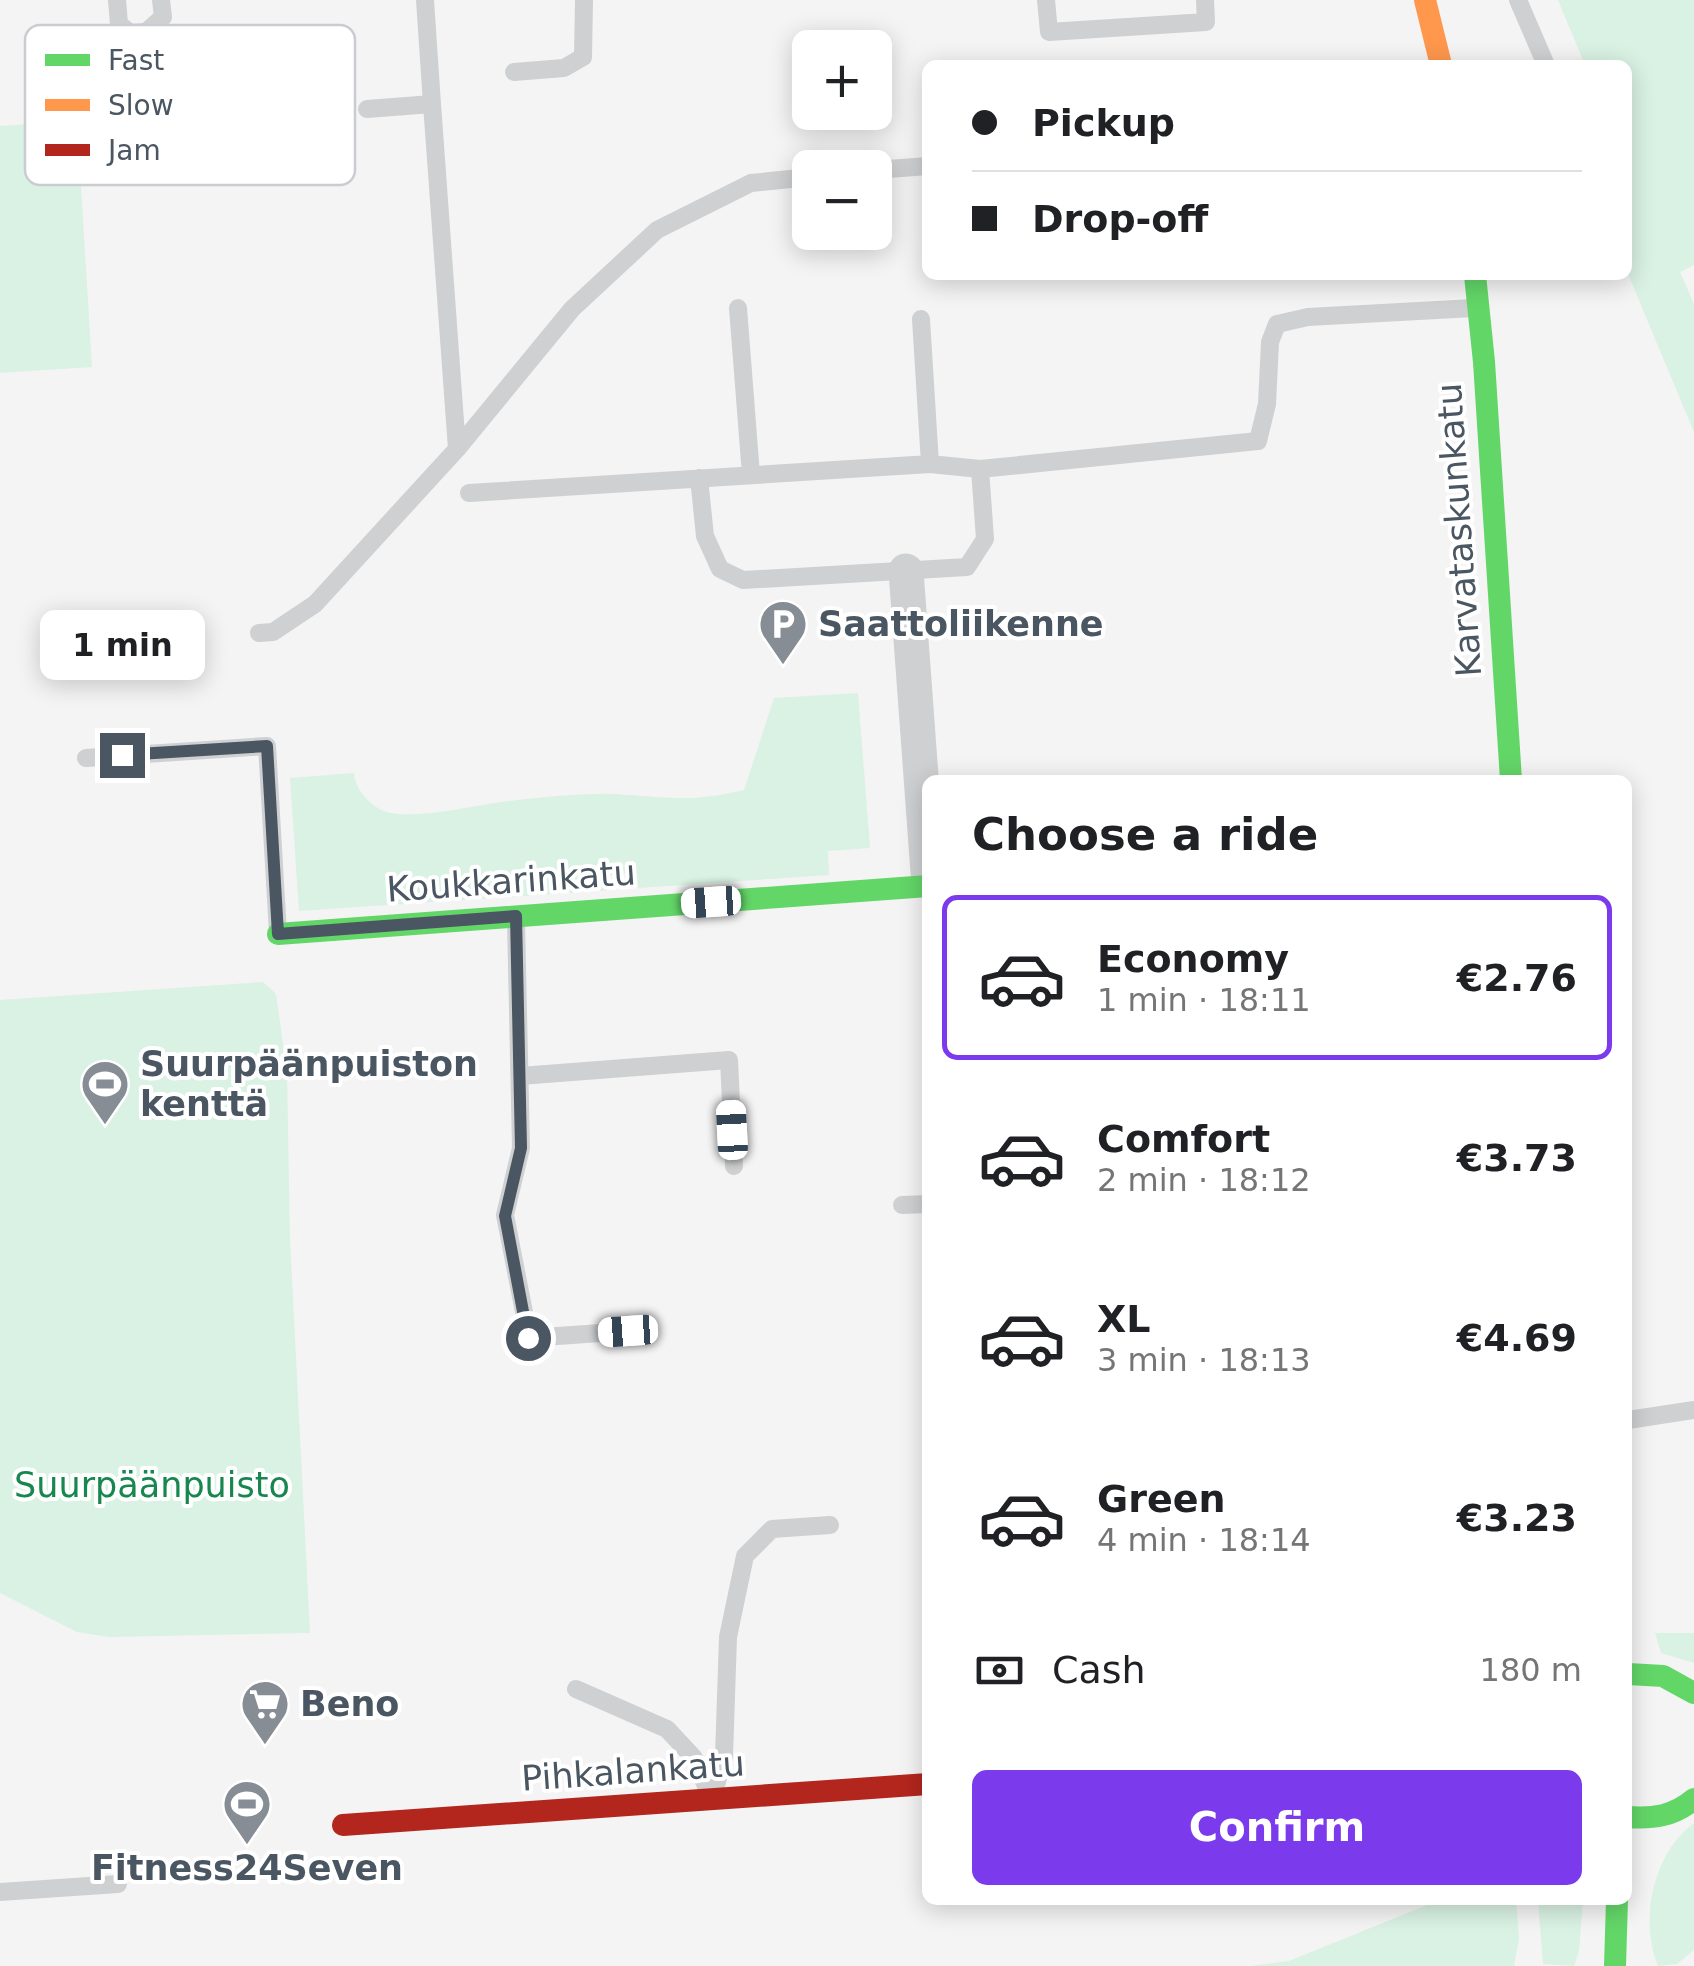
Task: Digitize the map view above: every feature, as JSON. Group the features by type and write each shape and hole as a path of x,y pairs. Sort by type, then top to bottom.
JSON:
{"street":[{"path":"1426,0 1439,60"},
{"name":"Karvataskunkatu","path":"1475,280 1510,775"},
{"path":"906,571 922,790"},
{"name":"Koukkarinkatu","path":"278,934 922,886"},
{"path":"1632,1674 1648,1672 1670,1677 1694,1693"},
{"name":"Pihkalankatu","path":"342,1825 922,1784"},
{"path":"1632,1818 1647,1820 1669,1815 1694,1799"},
{"path":"1614,1966 1617,1905"}],"lane":[{"path":"117,0 120,25"},
{"path":"153,25 162,17 161,0"},
{"path":"425,0 457,450"},
{"path":"514,72 564,68 584,57 584,0"},
{"path":"1046,0 1049,32 1206,22 1205,0"},
{"path":"1518,0 1544,60"},
{"path":"367,109 432,104"},
{"path":"892,169 922,166"},
{"path":"260,633 273,632 315,604 457,450 572,309 657,230 751,183 792,179"},
{"path":"738,308 752,475"},
{"path":"469,493 930,464 980,469 1258,441 1268,404 1270,342 1277,324 1308,316 1478,308"},
{"path":"921,319 930,464"},
{"path":"699,478 706,536 720,568 743,580 968,567 985,539 980,469"},
{"path":"86,758 267,746 278,934"},
{"path":"516,916 521,1148 505,1216 528,1338 628,1331"},
{"path":"520,1076 729,1060 734,1166"},
{"path":"902,1205 922,1204"},
{"path":"1632,1419 1694,1410"},
{"path":"712,1800 724,1756 728,1637 745,1556 772,1529 830,1526"},
{"path":"576,1688 667,1729 694,1758 712,1800"},
{"path":"0,1892 118,1884"}],"green space":[{"path":"1558,0 1694,0 1694,265 1680,272 1694,304 1694,432 1631,280 1632,60 1583,60"},
{"path":"25,124 25,185 81,185 92,367 0,373 0,126"},
{"path":"858,693 870,848 828,851 829,875 638,888 637,874 633,873 610,875 610,890 299,911 290,778 354,773 360,791 369,801 397,814 573,795 709,797 744,790 774,698"},
{"name":"Suurpäänpuisto","path":"263,982 276,994 287,1073 290,1239 310,1633 109,1637 77,1632 0,1593 0,1000"},
{"path":"1655,1633 1694,1633 1694,1663 1661,1653"},
{"path":"1694,1823 1694,1950 1677,1964 1658,1966 1650,1928 1654,1888 1668,1852"},
{"path":"1427,1905 1516,1905 1519,1939 1514,1966 1251,1966 1289,1961"},
{"path":"1538,1905 1583,1905 1574,1966 1543,1964"}],"traffic: fast":[{"path":"1476,280 1511,775"},
{"path":"278,934 922,886"},
{"path":"1632,1674 1663,1676 1694,1693"},
{"path":"1632,1817 1663,1815 1694,1799"},
{"path":"1615,1966 1617,1905"}],"traffic: slow":[{"path":"1425,0 1440,60"}],"traffic: jam":[{"path":"343,1825 922,1784"}],"place":[{"name":"Saattoliikenne","path":"783,666"},
{"name":"Suurpäänpuiston kenttä","path":"105,1126"},
{"name":"Beno","path":"265,1746"},
{"name":"Fitness24Seven","path":"247,1846"}],"route":[{"path":"122,755 267,746 278,934 516,916 521,1148 505,1216 528,1338"}]}
